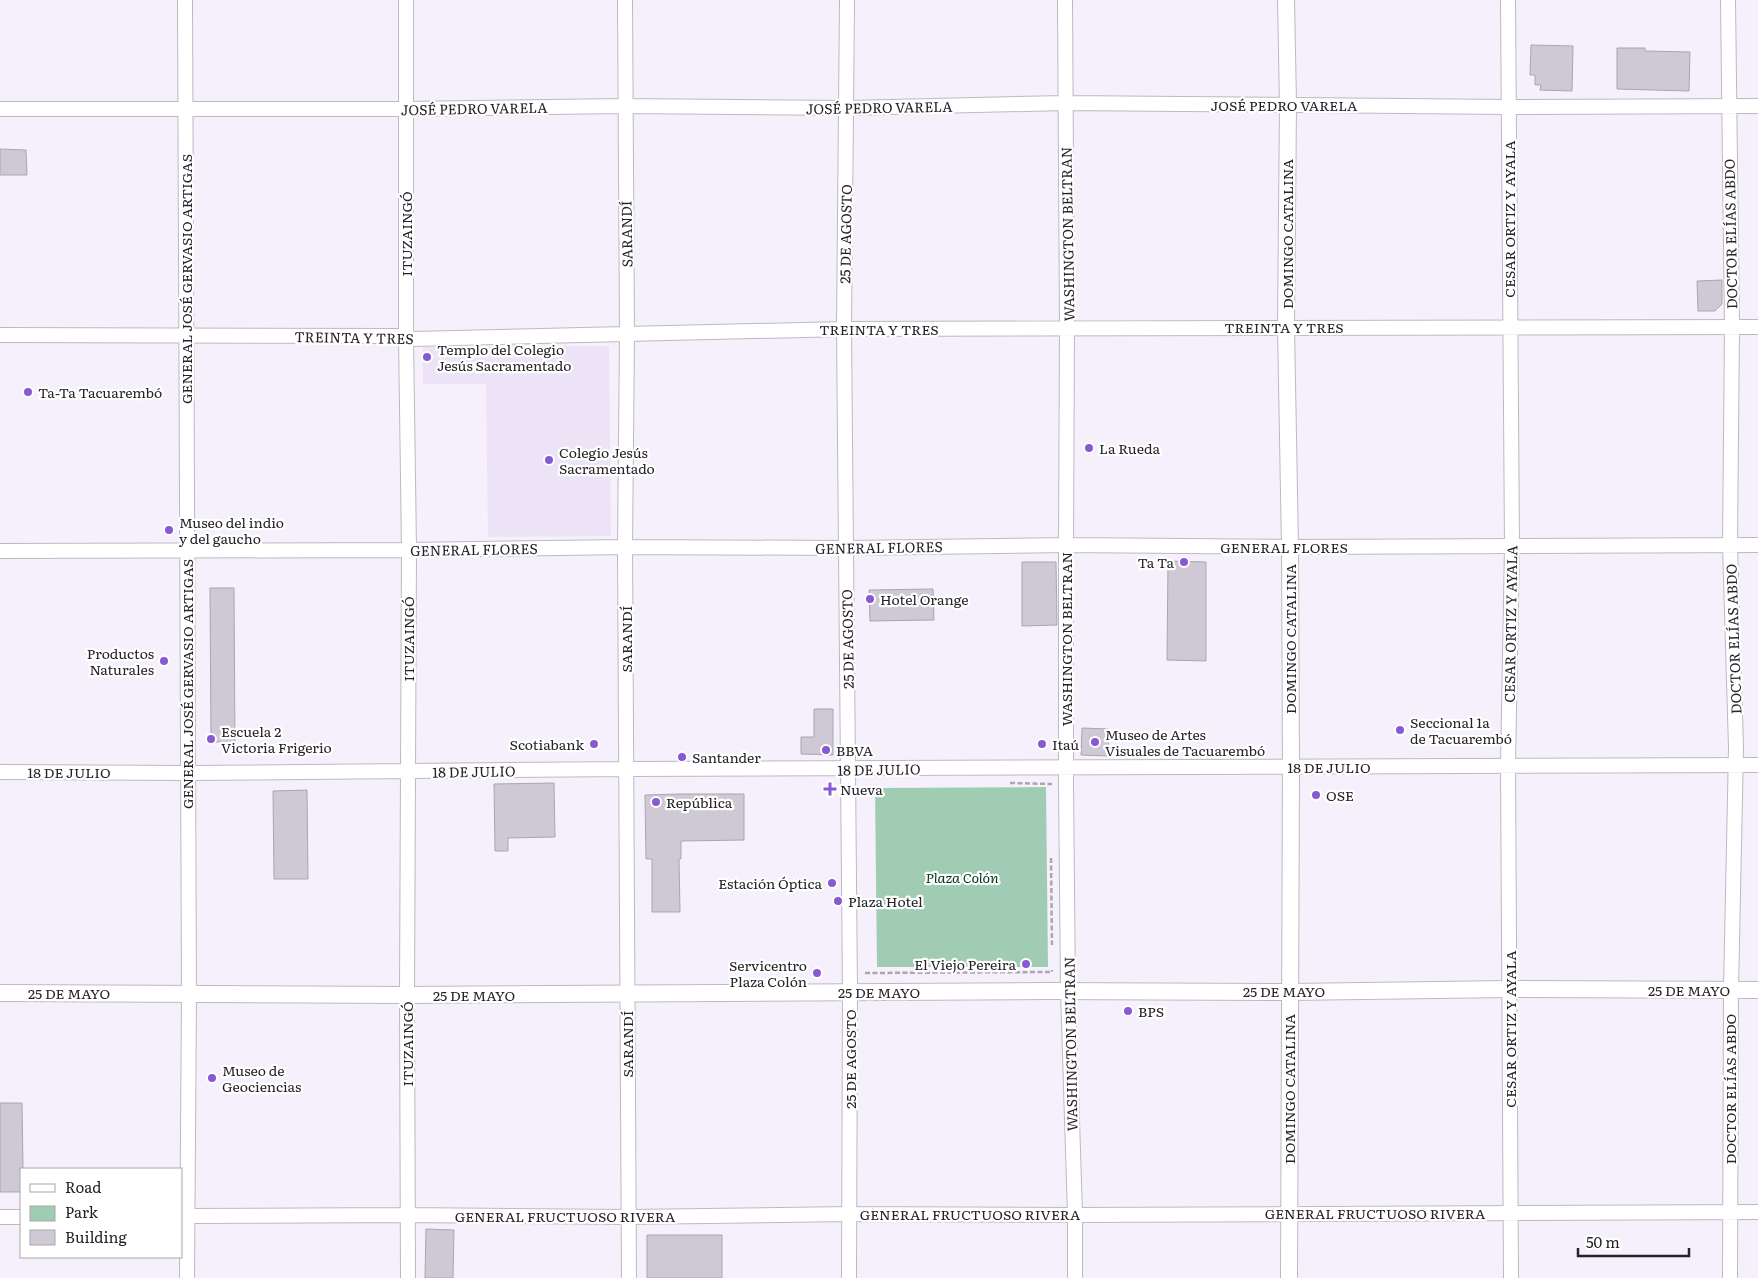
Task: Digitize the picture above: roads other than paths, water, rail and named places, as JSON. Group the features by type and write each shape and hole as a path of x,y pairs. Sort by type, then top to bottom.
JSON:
{"street":[{"name":"GENERAL JOSÉ GERVASIO ARTIGAS","path":"185,0 189,994 184,1216 188,1278"},
{"name":"ITUZAINGÓ","path":"406,0 406,336 409,550 408,1278"},
{"name":"SARANDÍ","path":"625,0 624,106 627,335 625,547 629,1278"},
{"name":"25 DE AGOSTO","path":"847,0 844,328 850,992 849,1278"},
{"name":"WASHINGTON BELTRAN","path":"1066,0 1068,991 1075,1215 1075,1278"},
{"name":"DOMINGO CATALINA","path":"1286,0 1288,104 1286,327 1290,548 1289,1278"},
{"name":"CESAR ORTIZ Y AYALA","path":"1508,0 1512,546 1508,766 1511,1278"},
{"name":"DOCTOR ELÍAS ABDO","path":"1728,0 1732,327 1730,546 1736,765 1731,990 1730,1278"},
{"name":"JOSÉ PEDRO VARELA","path":"0,109 406,109 624,106 847,108 1065,103 1509,107 1758,106"},
{"name":"TREINTA Y TRES","path":"0,335 186,334 406,336 413,338 627,335 844,328 1758,327"},
{"name":"GENERAL FLORES","path":"0,551 409,550 625,547 846,548 1066,545 1290,548 1758,545"},
{"name":"18 DE JULIO","path":"0,772 188,773 626,769 1758,765"},
{"name":"25 DE MAYO","path":"0,993 407,995 1068,991 1289,992 1510,989 1758,990"},
{"name":"GENERAL FRUCTUOSO RIVERA","path":"184,1216 408,1215 629,1217 849,1214 1758,1212"},
{"path":"0,1217 20,1217"}],"place":[{"name":"Templo del Colegio Jesús Sacramentado","path":"427,357"},
{"name":"Ta-Ta Tacuarembó","path":"28,392"},
{"name":"La Rueda","path":"1089,448"},
{"name":"Colegio Jesús Sacramentado","path":"549,460"},
{"name":"Museo del indio y del gaucho","path":"169,530"},
{"name":"Ta Ta","path":"1184,562"},
{"name":"Hotel Orange","path":"870,599"},
{"name":"Productos Naturales","path":"164,661"},
{"name":"Seccional 1a de Tacuarembó","path":"1400,730"},
{"name":"Escuela 2 Victoria Frigerio","path":"211,739"},
{"name":"Museo de Artes Visuales de Tacuarembó","path":"1095,742"},
{"name":"Scotiabank","path":"594,744"},
{"name":"Itaú","path":"1042,744"},
{"name":"BBVA","path":"826,750"},
{"name":"Santander","path":"682,757"},
{"name":"Nueva","path":"830,789"},
{"name":"OSE","path":"1316,795"},
{"name":"República","path":"656,802"},
{"name":"Estación Óptica","path":"832,883"},
{"name":"Plaza Hotel","path":"838,901"},
{"name":"El Viejo Pereira","path":"1026,964"},
{"name":"Servicentro Plaza Colón","path":"817,973"},
{"name":"BPS","path":"1128,1011"},
{"name":"Museo de Geociencias","path":"212,1078"}],"park label":[{"name":"Plaza Colón","path":"962,877"}]}
